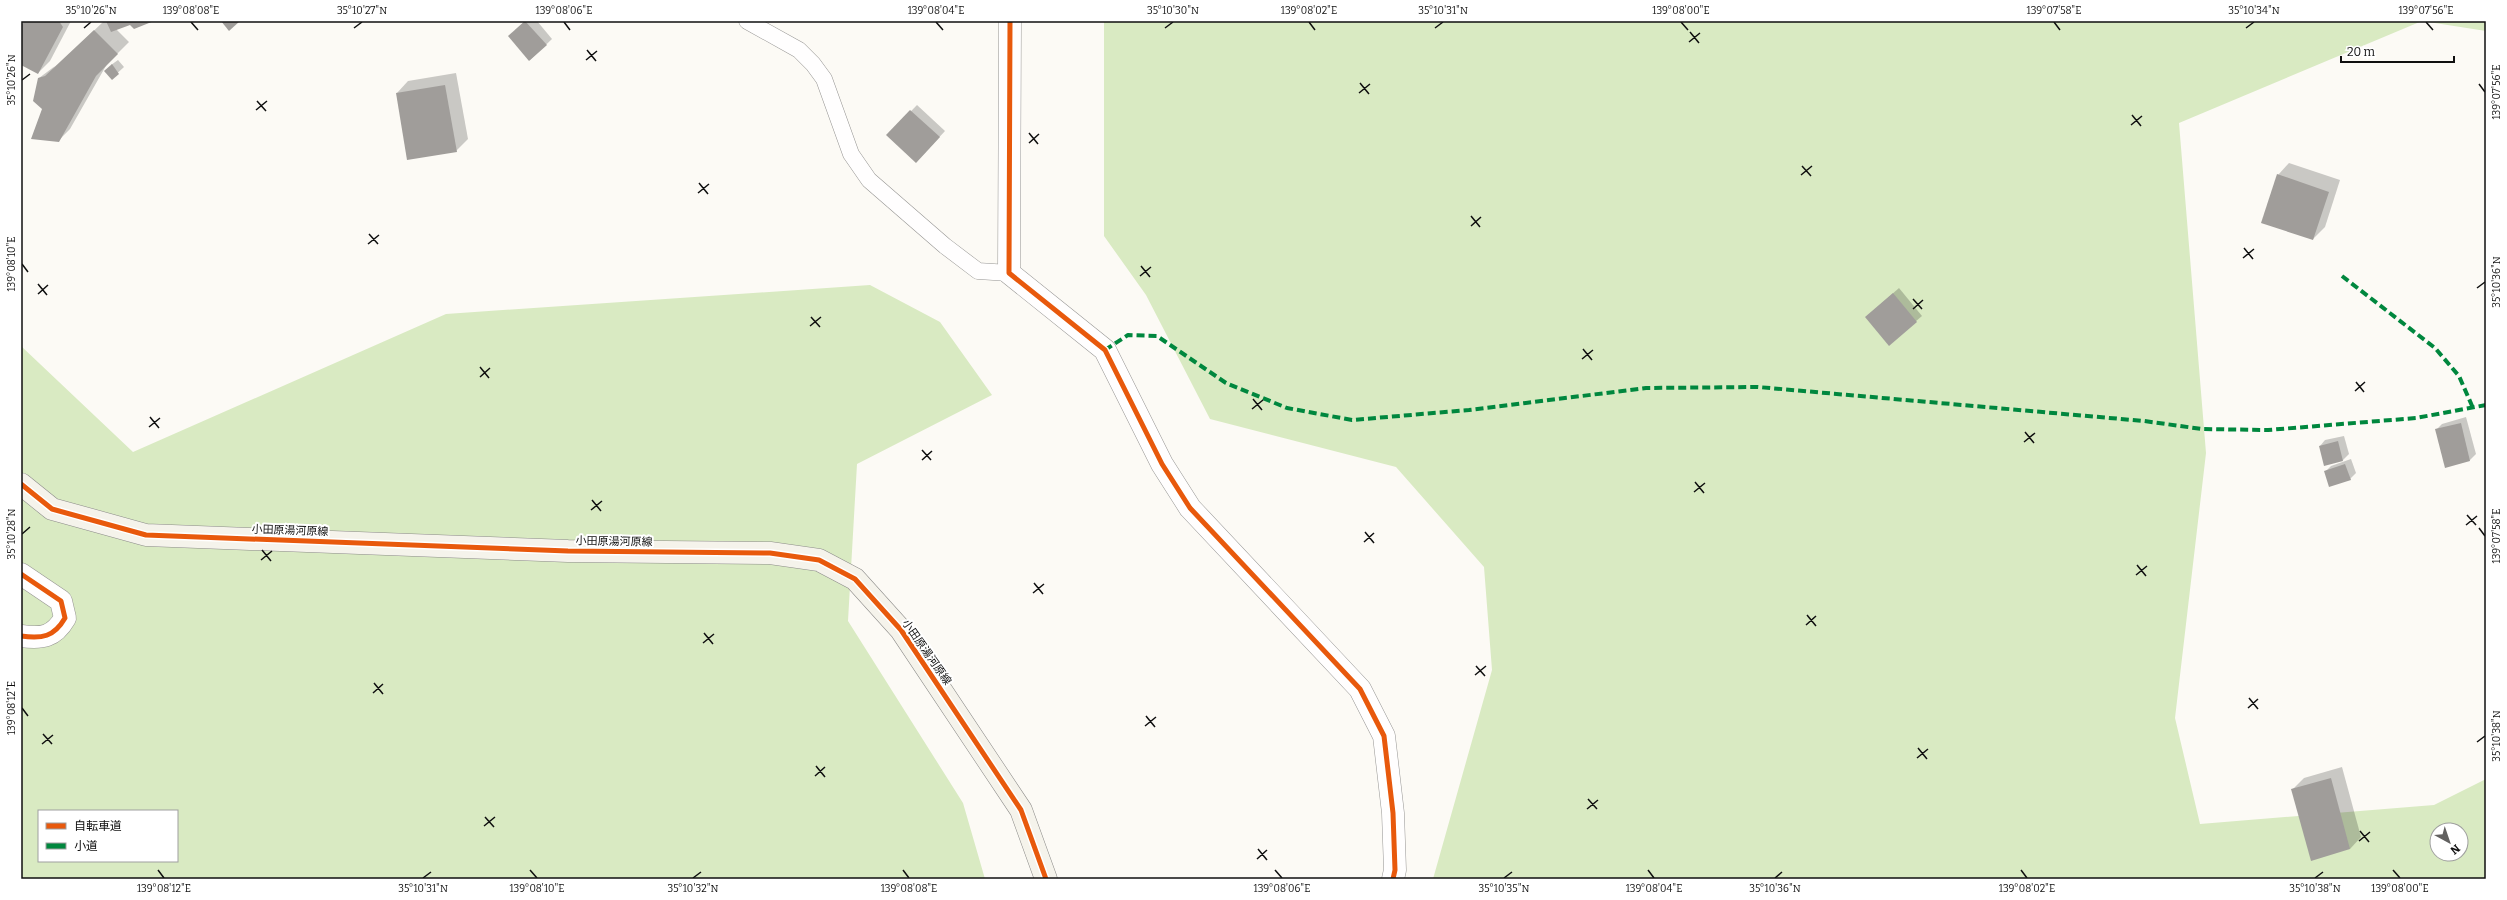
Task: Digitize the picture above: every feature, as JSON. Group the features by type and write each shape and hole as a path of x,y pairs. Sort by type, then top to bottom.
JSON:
{"main road":[{"name":"小田原湯河原線","path":"21,484 52,509 146,535 568,551 770,553 819,560 855,579 901,630 1021,810 1046,879"}],"street":[{"path":"1010,21 1009,273 1105,350 1162,464 1190,508 1360,689 1384,736 1393,813 1395,870 1393,879"},
{"path":"21,574 61,601 65,618 59,629 45,636 21,636"}],"lane":[{"path":"747,21 799,50 813,64 824,79 851,154 869,180 945,246 978,271 1009,273"}],"green space":[{"path":"1104,21 2422,21 2179,123 2206,453 2175,718 2200,824 2434,805 2486,779 2486,879 1433,879 1492,670 1484,567 1396,467 1210,419 1146,295 1104,236"},
{"path":"2422,21 2486,21 2486,31"},
{"path":"870,285 940,322 992,395 857,464 848,621 963,803 985,879 21,879 21,346 133,452 446,314"}],"building":[{"path":"24,21 59,21 63,27 38,74 21,65 21,26"},
{"path":"106,21 154,21 134,29 130,25 111,32"},
{"path":"221,21 240,21 229,31"},
{"path":"525,21 547,45 529,61 508,36"},
{"path":"94,30 118,54 96,76 59,142 31,139 42,109 33,101 38,78 45,76"},
{"path":"112,64 119,74 112,80 104,71"},
{"path":"445,85 457,152 407,160 396,93"},
{"path":"910,110 940,137 916,163 886,135"},
{"path":"2277,174 2329,192 2313,240 2261,223"},
{"path":"1893,293 1917,322 1889,346 1865,317"},
{"path":"2461,423 2470,461 2445,468 2435,429"},
{"path":"2338,441 2343,461 2324,466 2319,446"},
{"path":"2345,464 2351,480 2329,487 2324,471"},
{"path":"2331,778 2350,849 2311,861 2291,789"}],"marked path":[{"path":"2342,276 2435,348 2459,376 2473,408"},
{"path":"1105,350 1128,335 1157,336 1226,383 1287,408 1352,420 1469,410 1646,388 1758,387 2144,421 2202,429 2268,430 2416,418 2486,405"}],"cycle path":[{"path":"1010,21 1009,273 1105,350 1162,464 1190,508 1360,689 1384,736 1393,813 1395,870 1393,879"},
{"path":"21,484 52,509 146,535 568,551 770,553 819,560 855,579 901,630 1021,810 1046,879"},
{"path":"21,574 61,601 65,618 52,633 41,637 21,636"}]}
